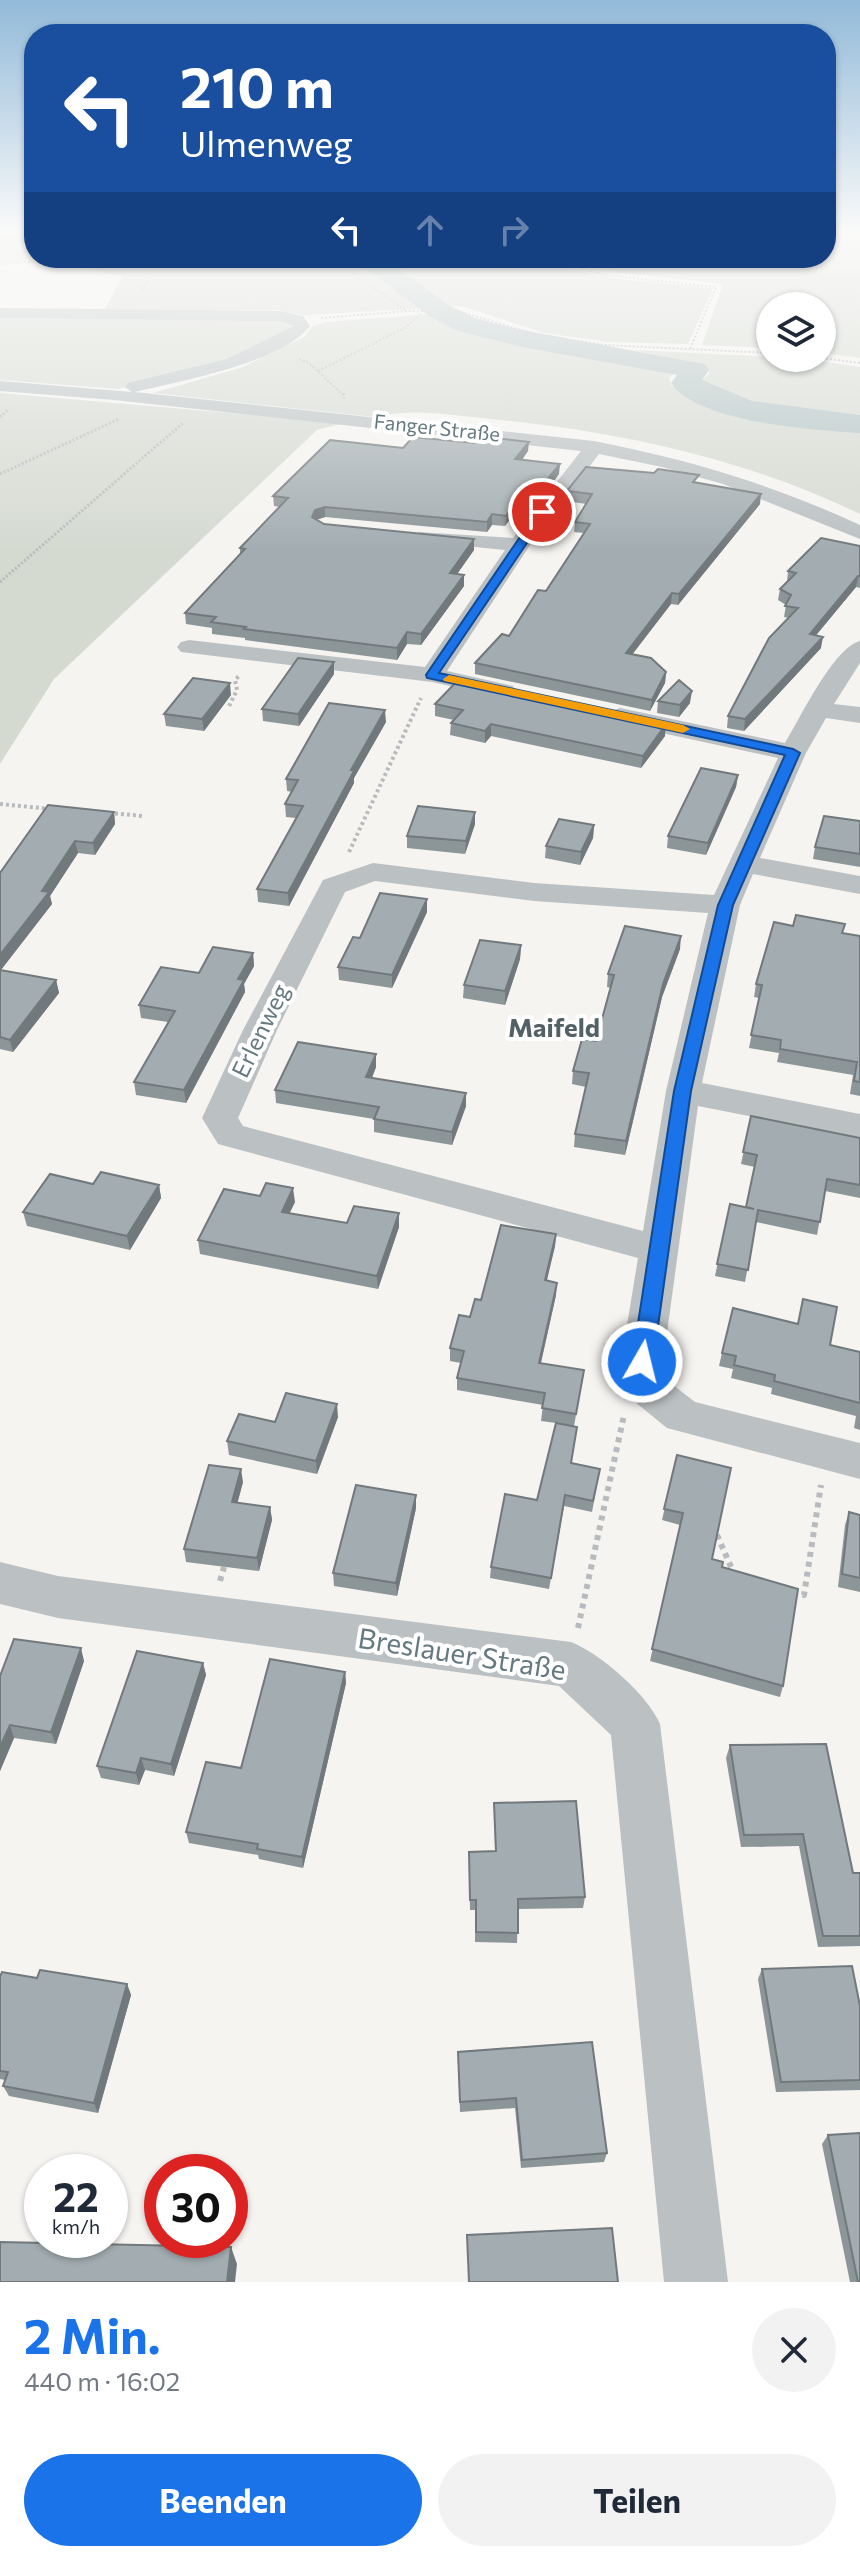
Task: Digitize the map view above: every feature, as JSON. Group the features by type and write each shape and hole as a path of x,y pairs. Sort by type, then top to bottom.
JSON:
{"street":[{"path":"114,395 233,363 283,339"},
{"name":"Fanger Straße","path":"0,386 204,404 594,447 668,460 720,475 794,502 860,533"},
{"path":"432,675 518,545 570,474 594,447"},
{"path":"399,533 518,545"},
{"path":"189,647 432,675 522,694"},
{"path":"843,1456 682,1416 650,1390 642,1362 683,1091 725,905 793,753 843,667 860,648"},
{"path":"818,709 860,715"},
{"path":"597,711 793,753"},
{"path":"745,864 860,885"},
{"path":"333,886 373,872 534,892 725,905"},
{"name":"Erlenweg","path":"333,886 260,1030 220,1118 231,1135 658,1249"},
{"path":"683,1091 860,1126"},
{"name":"Breslauer Straße","path":"0,1583 58,1597 571,1665 635,1724 696,2282"}],"path":[{"path":"318,371 382,339"},
{"path":"569,339 605,345 756,352"},
{"path":"690,349 694,339"},
{"path":"268,347 309,363 342,391 347,419"},
{"path":"836,360 860,363"},
{"path":"0,474 162,400"},
{"path":"0,582 204,404"},
{"path":"333,886 432,675"},
{"path":"0,804 63,810"},
{"path":"95,812 143,816"},
{"path":"571,1665 625,1411 650,1390"},
{"path":"790,1592 804,1595 843,1456"},
{"path":"717,1535 736,1579 749,1582"}],"shaded area":[{"path":"0,339 271,339 226,362 118,389 0,380"},
{"path":"299,339 517,339 623,357 677,371 669,378 671,385 716,405 787,420 860,427 860,514 816,494 725,462 585,431 446,414 404,413 375,417 153,393 243,367"},
{"path":"591,339 690,339 688,344"},
{"path":"704,339 756,339 756,347 702,345"},
{"path":"836,339 860,339 860,358 836,355"},
{"path":"634,350 756,356 756,372 836,372 836,364 860,367 860,421 799,414 730,399 697,384 710,373 703,366"},
{"path":"0,393 345,423 317,430 54,679 0,764"}],"building":[{"path":"480,436 529,442 515,459 560,464 541,487 528,486 506,516 492,514 487,522 325,507 315,510 312,517 324,524 474,539 450,573 464,575 421,634 407,632 397,648 244,629 246,627 211,622 216,617 185,613 288,498 273,496 330,440 403,448 413,437 474,443"},
{"path":"586,467 654,473 658,469 699,475 693,482 761,494 679,594 672,593 626,653 651,658 666,672 652,700 475,663 502,634 509,636 538,590 546,591 590,524 575,522 592,494 567,491"},
{"path":"821,538 860,546 860,576 810,634 823,637 745,719 728,716 769,638 798,608 785,606 791,595 780,589 796,573 788,571"},
{"path":"298,658 334,662 298,714 262,709"},
{"path":"193,678 230,683 202,719 164,714"},
{"path":"459,679 666,724 643,756 491,724 485,731 451,723 463,710 435,704"},
{"path":"679,680 692,691 680,705 658,701"},
{"path":"329,703 385,710 288,893 257,889 303,806 285,804 298,780 286,779"},
{"path":"701,768 738,775 708,843 668,836"},
{"path":"48,805 114,812 93,843 75,841 42,891 49,892 0,955 0,873"},
{"path":"418,806 475,812 466,841 407,836"},
{"path":"824,816 860,821 860,854 815,847"},
{"path":"559,819 594,825 581,852 546,846"},
{"path":"380,893 427,899 392,975 338,967 353,937 360,938"},
{"path":"796,915 845,924 842,933 860,936 860,1082 854,1081 857,1062 780,1049 781,1040 751,1035 762,985 756,984 774,922 793,926"},
{"path":"625,926 681,936 663,984 626,1141 575,1134 589,1073 573,1071 582,1039 596,1041 614,975 608,974"},
{"path":"480,940 521,945 505,991 464,985"},
{"path":"213,947 253,953 238,979 244,980 184,1090 134,1082 175,1011 139,1005 161,967 199,973"},
{"path":"0,970 56,980 10,1040 0,1037"},
{"path":"298,1042 376,1054 366,1077 466,1093 452,1132 374,1119 379,1107 275,1090"},
{"path":"751,1116 860,1138 860,1185 827,1179 820,1222 758,1210 748,1270 717,1264 730,1204 754,1209 746,1207 757,1155 743,1152"},
{"path":"101,1172 159,1185 127,1236 23,1212 50,1174 93,1184"},
{"path":"266,1183 293,1188 282,1212 347,1223 354,1206 399,1213 377,1276 198,1240 224,1189 260,1196"},
{"path":"501,1225 556,1234 545,1280 557,1283 539,1363 584,1370 576,1414 542,1408 545,1393 457,1378 464,1351 450,1348 459,1315 470,1317 475,1299 481,1300"},
{"path":"803,1299 837,1307 830,1345 860,1352 860,1403 774,1381 775,1375 734,1365 736,1356 722,1353 733,1308 798,1324"},
{"path":"286,1393 337,1404 316,1461 227,1441 239,1414 275,1422"},
{"path":"556,1423 577,1427 571,1463 600,1469 593,1501 565,1495 551,1578 491,1567 505,1494 537,1500"},
{"path":"677,1455 731,1468 712,1559 723,1562 722,1567 798,1589 783,1686 652,1649 683,1513 664,1509"},
{"path":"209,1465 241,1469 232,1502 270,1507 257,1558 184,1549"},
{"path":"356,1485 416,1495 396,1583 333,1573"},
{"path":"849,1512 860,1515 860,1578 842,1574"},
{"path":"14,1639 81,1648 51,1732 10,1725 0,1747 0,1676"},
{"path":"137,1651 203,1663 171,1764 141,1758 136,1773 97,1766"},
{"path":"270,1659 345,1672 302,1857 257,1849 258,1844 186,1832 206,1762 241,1768"},
{"path":"826,1744 853,1873 860,1873 860,1936 823,1936 803,1834 744,1835 730,1745"},
{"path":"576,1801 585,1897 518,1899 518,1933 476,1932 476,1900 470,1900 469,1852 496,1851 494,1803"},
{"path":"852,1966 860,2006 860,2080 781,2082 762,1969"},
{"path":"40,1970 127,1984 94,2103 3,2086 8,2072 0,2071 0,1977 2,1972 37,1978"},
{"path":"592,2042 607,2153 522,2160 516,2098 460,2102 458,2052"},
{"path":"860,2133 860,2282 858,2282 828,2135"},
{"path":"612,2228 618,2282 469,2282 467,2235"},
{"path":"0,2242 24,2243 24,2258 128,2258 128,2245 144,2245 144,2258 230,2258 227,2282 0,2282"}],"waterway":[{"path":"531,339 694,370 686,383 703,394 745,409 793,418 860,424"}],"slow traffic":[{"path":"449,679 683,729"}],"district":[{"name":"Maifeld","path":"554,1028"}],"route":[{"path":"542,512 432,675 793,753 725,905 683,1091 642,1362"}]}
